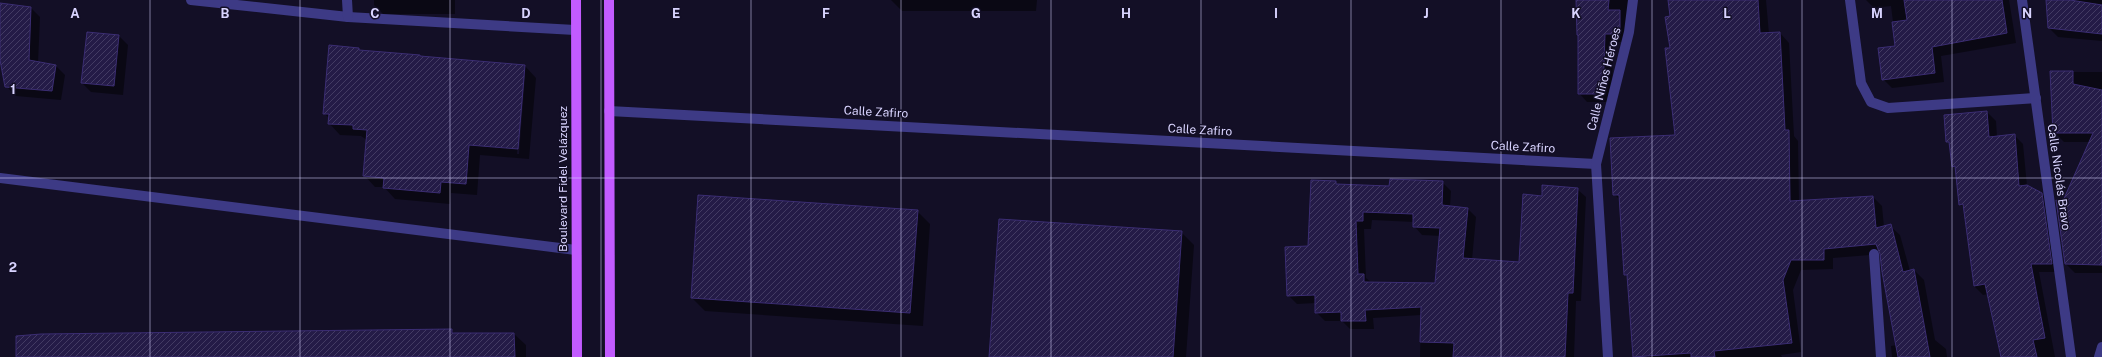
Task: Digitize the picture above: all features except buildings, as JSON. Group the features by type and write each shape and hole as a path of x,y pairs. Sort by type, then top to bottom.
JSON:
{"main road":[{"name":"Boulevard Fidel Velázquez","path":"576,0 577,357"},
{"path":"609,0 610,357"}],"street":[{"path":"191,0 348,17 575,30"},
{"path":"347,0 348,17"},
{"name":"Calle Niños Héroes","path":"1596,164 1629,32 1634,0"},
{"path":"1845,0 1852,13"},
{"path":"1850,0 1861,83 1871,102 1888,108 2036,98"},
{"name":"Calle Nicolás Bravo","path":"2022,0 2071,357"},
{"name":"Calle Zafiro","path":"609,111 1596,164"},
{"path":"1596,164 1608,357"},
{"path":"0,178 576,250"},
{"path":"1874,254 1881,357"},
{"path":"2099,357 2102,346"}]}
